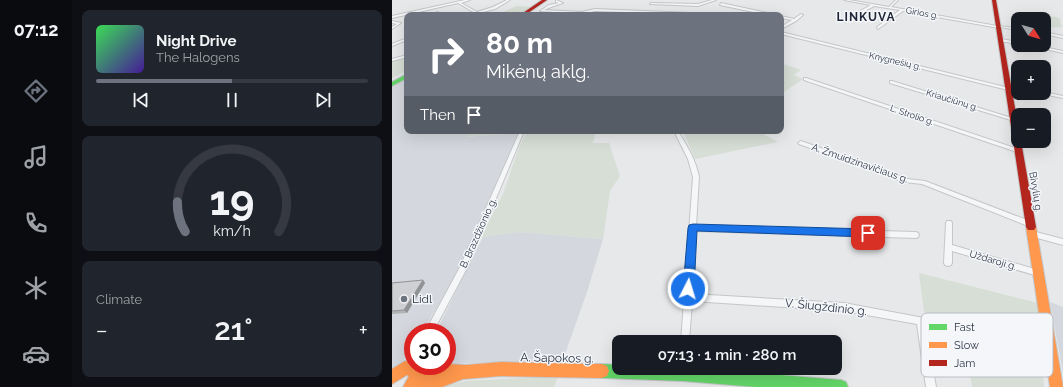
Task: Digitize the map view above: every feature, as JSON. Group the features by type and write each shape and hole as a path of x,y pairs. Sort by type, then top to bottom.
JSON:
{"main road":[{"name":"Bivylių g.","path":"994,0 1011,108"},
{"path":"532,12 547,2"},
{"path":"392,80 404,74"},
{"path":"392,84 404,78"},
{"name":"Bivylių g.","path":"1018,148 1045,313"},
{"name":"Bivylių g.","path":"1053,363 1057,387"},
{"path":"392,376 404,368"},
{"name":"A. Šapokos g.","path":"456,372 536,369 612,370"},
{"path":"424,387 466,372"},
{"path":"410,387 417,375"},
{"name":"A. Šapokos g.","path":"722,375 841,387"}],"street":[{"path":"455,0 476,12"},
{"path":"414,12 469,0"},
{"path":"481,12 494,8 509,0"},
{"path":"651,4 698,5 715,0"},
{"name":"Girios g.","path":"845,0 1011,28"},
{"path":"889,8 897,0"},
{"path":"547,2 579,12"},
{"path":"721,4 758,12"},
{"path":"845,21 873,5"},
{"path":"586,12 595,10 643,12"},
{"path":"878,28 902,10"},
{"path":"392,17 404,14"},
{"path":"784,26 802,15"},
{"path":"784,18 795,20"},
{"path":"392,22 400,23 392,28"},
{"path":"1051,34 1063,37"},
{"name":"Knygnešių g.","path":"784,35 1011,86"},
{"path":"392,45 404,40"},
{"path":"1001,40 1011,42"},
{"path":"1051,50 1063,52"},
{"path":"392,60 404,57"},
{"name":"L. Strolio g.","path":"805,79 1019,151"},
{"name":"Kriaučiūnų g.","path":"891,82 1011,117"},
{"path":"1051,94 1063,97"},
{"name":"B. Brazdžionio g.","path":"434,323 463,268 521,134"},
{"path":"678,134 695,169 693,228 685,335"},
{"name":"A. Žmuidzinavičiaus g.","path":"801,143 906,181 923,182 1030,224"},
{"path":"948,263 949,223"},
{"path":"693,228 916,235"},
{"path":"1032,234 1063,242"},
{"name":"Uždaroji g.","path":"948,247 1038,273"},
{"name":"V. Šiugždinio g.","path":"688,297 844,306 920,320 921,326"},
{"name":"V. Šiugždinio g.","path":"929,377 931,387"}],"shaded area":[{"path":"517,6 531,7 523,12 503,12"},
{"path":"1051,16 1061,19 1060,22 1062,27 1051,28"},
{"path":"404,57 404,72 392,78 392,60"},
{"path":"784,64 801,70 794,75 803,79 784,92"},
{"path":"404,80 404,134 468,134 466,137 518,134 456,276 427,323 404,323 404,360 392,369 392,86"},
{"path":"467,134 505,134 465,137"},
{"path":"526,134 595,134 593,143 609,143 620,176 610,191 603,239 519,232 483,237 483,232 503,194 519,147"},
{"path":"684,134 763,134 778,142 695,159"},
{"path":"519,232 603,239 588,289 563,360 456,364 456,323 440,323 483,237"},
{"path":"919,273 1038,303 1039,313 927,313 924,312"},
{"path":"1050,302 1063,307 1063,373 1053,313"},
{"path":"558,376 554,387 440,387 466,381"},
{"path":"971,377 1043,377 1044,387 972,387"}],"building":[{"name":"Lidl","path":"423,280 404,310 392,311 392,283"}],"traffic: fast":[{"path":"392,84 404,78"},
{"path":"602,371 683,374 841,387"}],"traffic: slow":[{"path":"1031,227 1045,313"},
{"path":"1053,362 1057,387"},
{"path":"392,377 405,368 415,369 416,378 410,387"},
{"path":"456,372 501,369 602,371"},
{"path":"424,387 460,373"}],"traffic: jam":[{"path":"527,12 545,0"},
{"path":"994,0 1031,227"}],"place":[{"name":"Lidl","path":"404,299"}],"district":[{"name":"LINKUVA","path":"866,17"}],"route":[{"path":"688,289 693,228 868,233"}]}
